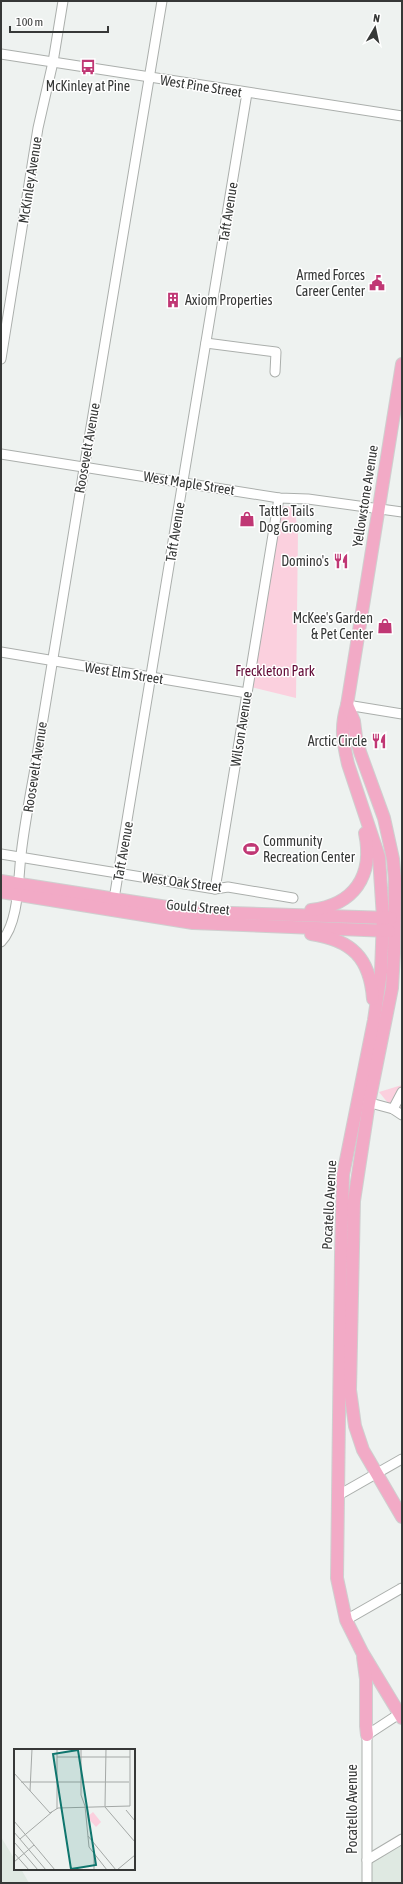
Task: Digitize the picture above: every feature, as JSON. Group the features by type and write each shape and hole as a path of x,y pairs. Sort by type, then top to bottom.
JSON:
{"main road":[{"name":"Yellowstone Avenue","path":"393,919 382,880 379,857 344,750 342,722 347,705 402,364"},
{"path":"347,705 354,721 360,752 390,837 395,880 393,919"},
{"path":"258,914 321,908 340,902 352,893 365,872 368,855 361,804"},
{"name":"Gould Street","path":"1,881 18,890 178,921 279,927 393,931"},
{"name":"Gould Street","path":"1,892 18,890 114,900 199,912 393,919"},
{"name":"Pocatello Avenue","path":"362,1652 346,1620 337,1578 342,1200 345,1163 363,1101 392,988 393,919"},
{"path":"279,927 335,940 346,945 357,954 364,962 371,980 374,1020"},
{"name":"Pocatello Avenue","path":"393,931 381,972 363,1101 354,1201 350,1390 355,1426 363,1450 402,1517"},
{"path":"362,1652 401,1714"},
{"path":"362,1652 366,1679 366,1726 368,1734"}],"street":[{"name":"McKinley Avenue","path":"1,359 4,321 38,128 53,62 63,1"},
{"name":"Roosevelt Avenue","path":"1,942 4,939 14,915 18,890 20,857 83,467 162,1"},
{"name":"West Pine Street","path":"1,54 402,116"},
{"name":"Taft Avenue","path":"114,900 247,93"},
{"path":"206,344 276,352 275,372"},
{"name":"West Maple Street","path":"1,454 279,498 308,499 402,512"},
{"name":"Wilson Avenue","path":"215,888 279,498"},
{"name":"West Elm Street","path":"1,652 247,693"},
{"path":"347,705 402,714"},
{"name":"West Oak Street","path":"1,854 215,888 228,887 293,898"},
{"path":"393,1109 402,1092"},
{"path":"363,1101 393,1109 402,1115"},
{"path":"338,1496 402,1459"},
{"path":"346,1620 402,1588"},
{"path":"368,1734 401,1714"},
{"name":"Pocatello Avenue","path":"367,1883 368,1734"},
{"path":"367,1860 402,1839"}],"shaded area":[{"path":"1,1837 14,1858 14,1870 22,1870 29,1883 1,1883"},
{"path":"402,1839 402,1883 367,1883 367,1860"}],"green space":[{"name":"Freckleton Park","path":"283,506 294,507 298,531 296,698 251,687"},
{"path":"402,1085 402,1115 393,1109 379,1092"}],"place":[{"name":"McKinley at Pine","path":"88,67"},
{"name":"Armed Forces Career Center","path":"377,283"},
{"name":"Axiom Properties","path":"173,300"},
{"name":"Tattle Tails Dog Grooming","path":"247,519"},
{"name":"Domino's","path":"341,561"},
{"name":"McKee's Garden & Pet Center","path":"385,626"},
{"name":"Arctic Circle","path":"379,741"},
{"name":"Community Recreation Center","path":"251,849"}]}
